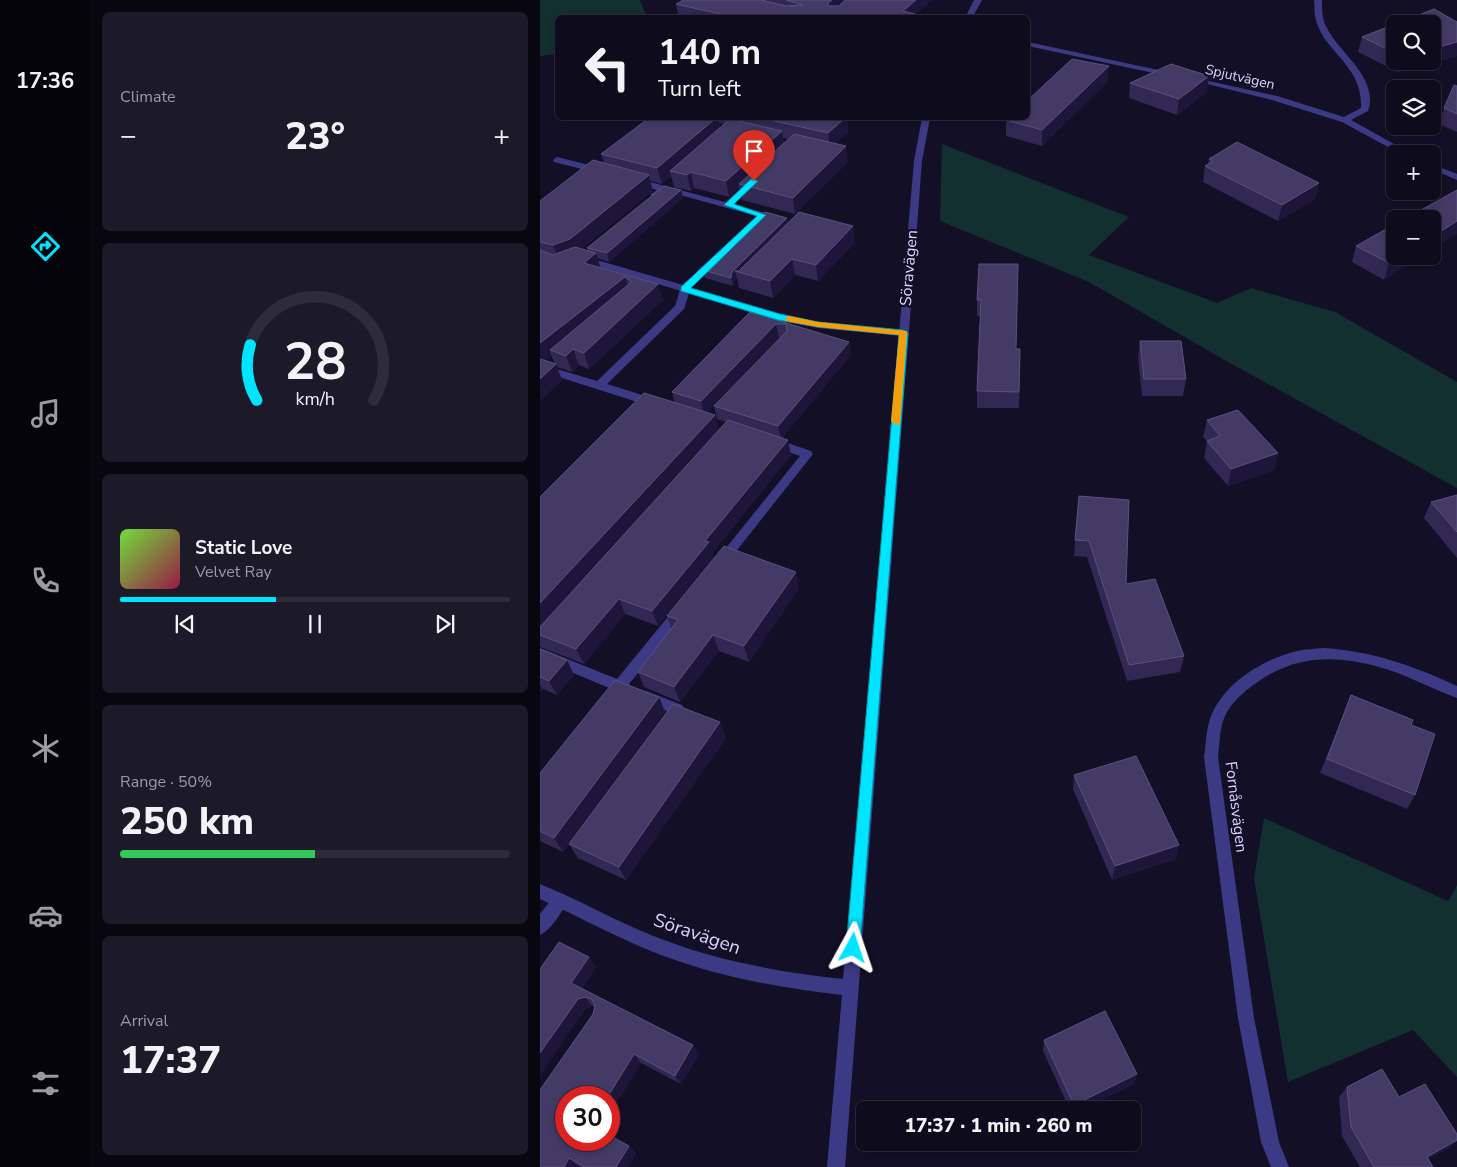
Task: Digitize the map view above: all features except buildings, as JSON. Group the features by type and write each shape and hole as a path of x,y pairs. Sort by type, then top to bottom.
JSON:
{"street":[{"path":"970,15 978,0"},
{"path":"1318,0 1320,17 1326,31 1364,84 1367,97 1365,108 1345,120"},
{"name":"Spjutvägen","path":"1030,44 1274,98 1345,120 1391,145"},
{"name":"Söravägen","path":"836,1167 903,333 918,161 926,120"},
{"path":"558,160 610,174"},
{"path":"1441,170 1457,177"},
{"path":"628,178 668,185 732,202 759,218 789,222"},
{"path":"650,200 668,185"},
{"path":"598,386 680,307 685,289 727,248"},
{"path":"579,257 778,317 810,323 903,333"},
{"path":"545,366 598,386 662,406"},
{"path":"713,572 807,454 764,440"},
{"path":"619,686 688,602"},
{"path":"540,652 677,709 665,725"},
{"name":"Fornåsvägen","path":"1280,1167 1270,1142 1246,1018 1212,757 1217,720 1226,702 1258,673 1295,656 1326,653 1361,656 1411,671 1457,692"},
{"name":"Söravägen","path":"540,891 659,946 721,967 790,982 850,988"},
{"path":"540,927 560,900"}],"green space":[{"path":"540,0 640,0 646,15 555,15 555,54 540,56"},
{"path":"942,144 1129,217 1089,255 1217,303 1251,288 1335,312 1457,382 1457,488 1228,362 1089,282 940,221"},
{"path":"1264,818 1448,901 1457,885 1457,1077 1413,1030 1288,1082 1254,878"}],"slow traffic":[{"path":"789,319 818,325 903,333 896,421"}],"route":[{"path":"754,181 728,205 762,215 685,289 778,317 818,325 903,333 853,948"}]}
